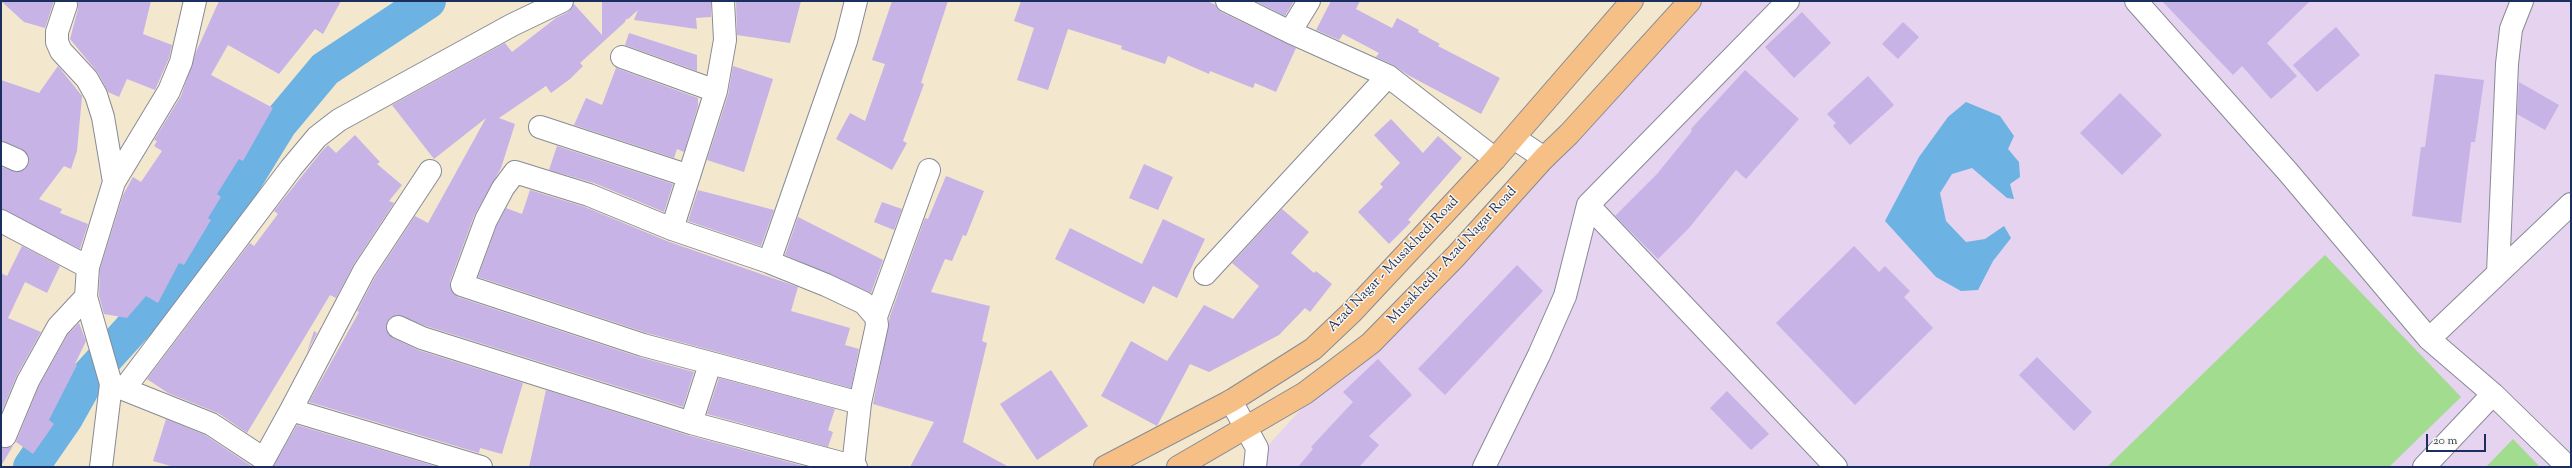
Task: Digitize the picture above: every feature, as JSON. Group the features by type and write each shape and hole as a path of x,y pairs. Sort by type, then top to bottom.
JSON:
{"main road":[{"name":"Azad Nagar - Musakhedi Road","path":"1105,467 1231,401 1313,349 1352,312 1495,159 1632,1"},
{"name":"Musakhedi - Azad Nagar Road","path":"1178,467 1305,393 1371,343 1456,256 1544,158 1569,134 1690,1"}],"street":[{"path":"101,467 114,383 86,297 88,267 114,182 169,91 181,62 195,1"},
{"path":"114,383 317,137 339,120 512,25 562,1"},
{"path":"672,229 716,91 725,40 723,1"},
{"path":"769,262 846,41 856,1"},
{"path":"1227,1 1290,32 1388,76 1495,159"},
{"path":"1290,32 1309,1"},
{"path":"1484,467 1539,355 1565,296 1588,205 1788,1"},
{"path":"2136,1 2288,172 2429,339 2493,394 2568,467"},
{"path":"2498,273 2507,64 2512,29 2522,1"},
{"path":"66,5 57,32 57,42 61,52 87,79 96,95 103,117 114,182"},
{"path":"622,57 716,91"},
{"path":"1205,274 1388,76"},
{"path":"540,127 689,176"},
{"path":"1514,138 1544,158"},
{"path":"398,328 422,338 690,423 854,467 860,403 877,325 876,317 929,170"},
{"path":"114,383 211,424 264,459 364,271 430,171"},
{"path":"860,403 710,364 569,322 462,285 486,220 503,188 515,172 589,195 672,229 769,262 826,285 864,303 876,317"},
{"path":"2429,339 2571,204"},
{"path":"1588,205 1836,467"},
{"path":"1,221 88,267"},
{"path":"1,434 5,436 28,381 58,327 86,297"},
{"path":"690,423 710,364"},
{"path":"2424,467 2493,394"},
{"path":"1231,401 1257,448 1255,467"},
{"path":"291,410 481,467"}],"shaded area":[{"path":"1677,1 2571,1 2571,467 1248,467"}],"green space":[{"path":"2325,255 2461,397 2389,467 2107,467"},
{"path":"2513,439 2540,467 2486,467"}],"water":[{"path":"1966,102 2000,116 2014,136 2008,149 2019,162 2020,177 2010,184 2014,199 2007,198 1972,168 1952,174 1940,193 1946,221 1966,242 1985,239 2004,226 2011,238 1993,261 1978,290 1961,291 1936,277 1885,221 1919,157 1948,117"}],"building":[{"path":"1,1 54,1 45,28 24,22"},
{"path":"78,1 151,1 143,34 172,45 169,58 155,90 127,79 119,97 108,92 98,73 70,39 78,9"},
{"path":"219,1 341,1 323,34 315,29 279,74 228,45 211,75 273,108 243,161 239,159 217,194 221,197 208,218 211,220 184,265 179,263 158,303 146,296 127,318 104,314 99,296 100,269 123,195 133,177 141,182 162,151 154,146 157,141 154,140 181,96 196,52"},
{"path":"602,1 711,1 711,17 696,18 697,29 634,20 638,10 626,19 625,22 580,63 583,66 570,79 551,93 546,86 499,118 515,124 501,168 474,216 450,281 450,288 458,297 639,357 694,372 683,407 426,326 397,315 391,317 387,322 388,334 393,338 418,350 523,383 502,454 480,448 479,453 309,402 359,312 357,311 375,277 415,216 428,223 486,118 434,159 392,105 505,43 512,52 556,18 568,12 574,4 602,35"},
{"path":"736,1 801,1 790,43 737,35"},
{"path":"892,1 948,1 921,83 924,84 903,141 907,143 892,170 836,139 850,113 865,121 885,64 872,60"},
{"path":"1021,1 1207,1 1216,5 1221,12 1296,48 1276,92 1255,83 1253,88 1210,71 1209,74 1168,56 1165,64 1121,49 1122,46 1068,29 1048,90 1017,80 1034,28 1014,21"},
{"path":"1255,1 1294,1 1285,16"},
{"path":"1331,1 1360,1 1356,9 1392,28 1397,18 1440,44 1438,46 1500,78 1481,114 1376,57 1379,53 1343,34 1339,40 1316,30"},
{"path":"2162,1 2310,1 2267,43 2297,76 2271,99 2242,66 2233,75"},
{"path":"1802,12 1831,43 1794,78 1765,47"},
{"path":"1903,22 1919,37 1898,59 1882,44"},
{"path":"2336,27 2360,55 2317,92 2293,65"},
{"path":"629,33 697,55 697,71 625,45"},
{"path":"58,66 82,96 77,151 71,169 64,166 39,199 62,209 60,213 88,224 80,249 1,209 1,167 19,172 28,165 29,159 22,149 1,141 1,80 39,93"},
{"path":"733,66 773,79 744,172 707,160 728,95"},
{"path":"616,68 698,98 698,106 684,152 677,149 674,158 574,125 586,98 602,105"},
{"path":"1745,70 1799,119 1746,179 1736,170 1689,228 1658,259 1615,216 1657,174 1692,131 1691,129"},
{"path":"2435,74 2484,80 2475,142 2471,142 2461,223 2412,216 2421,147 2425,147"},
{"path":"1868,76 1894,105 1850,145 1833,126 1836,123 1827,114"},
{"path":"2519,82 2559,105 2545,130 2517,114"},
{"path":"2120,93 2162,135 2122,175 2080,133"},
{"path":"1391,119 1423,153 1438,136 1462,158 1408,220 1411,222 1389,244 1358,212 1383,187 1380,184 1400,163 1374,135"},
{"path":"355,135 380,162 377,164 402,185 389,201 394,203 354,264 336,298 330,295 247,433 218,413 168,393 147,379 250,243 254,246 278,214 274,211 322,151 328,145 336,153"},
{"path":"557,146 673,184 664,212 594,183 549,170"},
{"path":"1144,164 1173,177 1158,210 1129,198"},
{"path":"946,176 984,191 966,236 963,235 952,261 945,259 931,292 990,306 982,341 987,343 963,442 1009,467 910,467 934,422 873,404 890,316 925,218 928,219"},
{"path":"530,190 585,207 667,241 798,287 791,311 850,328 845,345 859,349 851,388 647,333 478,277 497,225 506,208 522,214"},
{"path":"698,190 774,210 761,246 688,221"},
{"path":"882,202 902,209 894,230 874,222"},
{"path":"1282,209 1309,232 1291,253 1314,273 1316,271 1332,284 1310,312 1305,308 1279,335 1209,372 1190,364 1157,426 1101,396 1131,341 1167,361 1204,305 1233,319 1259,286 1232,263"},
{"path":"798,217 883,260 871,293 785,255"},
{"path":"1163,219 1205,239 1177,298 1153,286 1144,304 1055,259 1070,228 1142,264"},
{"path":"22,246 60,266 47,293 25,282 8,318 41,332 17,375 1,413 1,273 7,276"},
{"path":"1854,246 1879,272 1885,266 1910,291 1904,297 1933,328 1855,405 1776,323"},
{"path":"1517,265 1543,291 1445,395 1418,369"},
{"path":"79,323 86,341 75,364 77,365 49,420 54,424 33,454 16,442 39,386 68,334"},
{"path":"314,331 317,333 307,352"},
{"path":"2037,357 2092,412 2074,431 2019,375"},
{"path":"1378,359 1412,395 1369,436 1379,445 1359,467 1298,467 1313,449 1311,447 1353,402 1343,392"},
{"path":"1051,370 1088,426 1037,460 1000,404"},
{"path":"719,378 835,409 828,430 833,432 828,447 707,414"},
{"path":"546,390 687,435 807,467 529,467"},
{"path":"1727,391 1769,434 1751,450 1710,408"},
{"path":"166,419 205,435 253,467 174,467 153,461"},
{"path":"297,425 438,467 273,467"},
{"path":"13,446 1,466 1,448"}],"waterway":[{"path":"31,467 65,418 88,377 136,324 183,283 215,238 239,189 279,124 325,69 428,1"}]}
